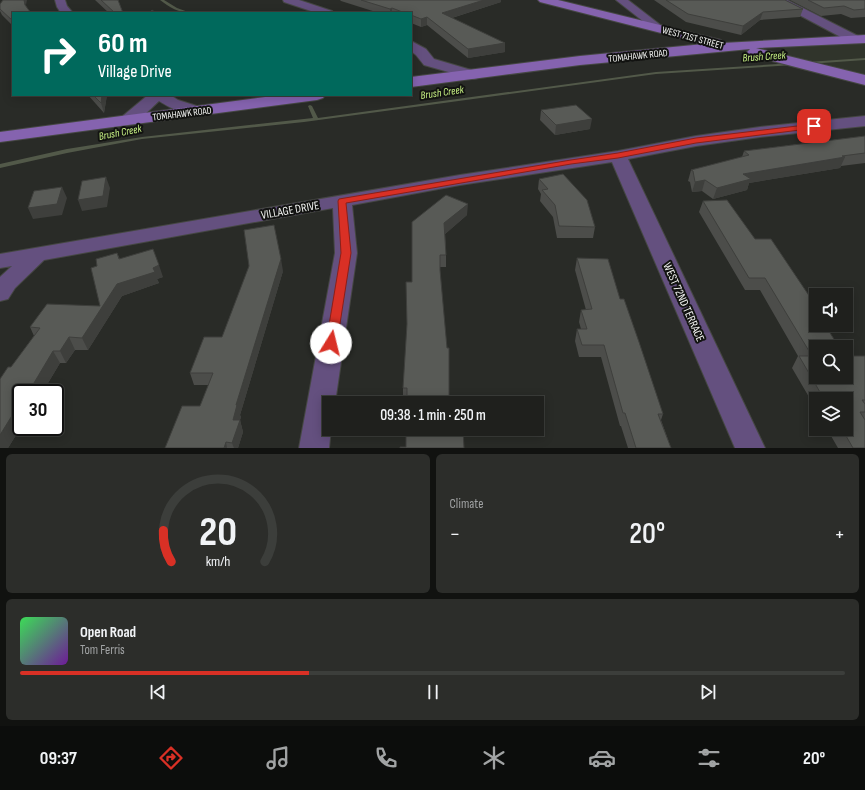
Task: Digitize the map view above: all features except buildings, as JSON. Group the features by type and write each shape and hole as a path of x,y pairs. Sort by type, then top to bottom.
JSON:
{"street":[{"path":"60,0 62,7 66,12"},
{"path":"288,0 325,12"},
{"name":"WEST 71ST STREET","path":"544,0 865,80"},
{"path":"779,0 861,39"},
{"path":"595,12 615,12 623,10 624,2"},
{"path":"624,2 657,27"},
{"name":"TOMAHAWK ROAD","path":"413,82 646,54 861,39"},
{"path":"412,46 421,52 429,62 473,74"},
{"path":"413,82 422,77 429,62"},
{"path":"126,120 143,108 155,96"},
{"path":"162,96 173,103 198,111"},
{"name":"TOMAHAWK ROAD","path":"0,137 310,96"},
{"name":"VILLAGE DRIVE","path":"0,261 556,164 618,156 696,140 865,121"},
{"name":"WEST 72ND TERRACE","path":"618,156 750,448"},
{"path":"314,448 346,253 342,201"},
{"path":"0,293 7,283 37,255"}],"shaded area":[{"path":"865,43 865,75 793,58 783,54 782,50 785,47"}],"waterway":[{"path":"162,0 176,9 186,12"},
{"name":"Brush Creek","path":"808,63 865,59"},
{"name":"Brush Creek","path":"0,166 67,151 142,138 304,121 656,73 793,64"},
{"path":"310,106 316,119"}],"route":[{"path":"331,343 346,253 342,201 460,180 618,156 696,140 814,126"}]}
